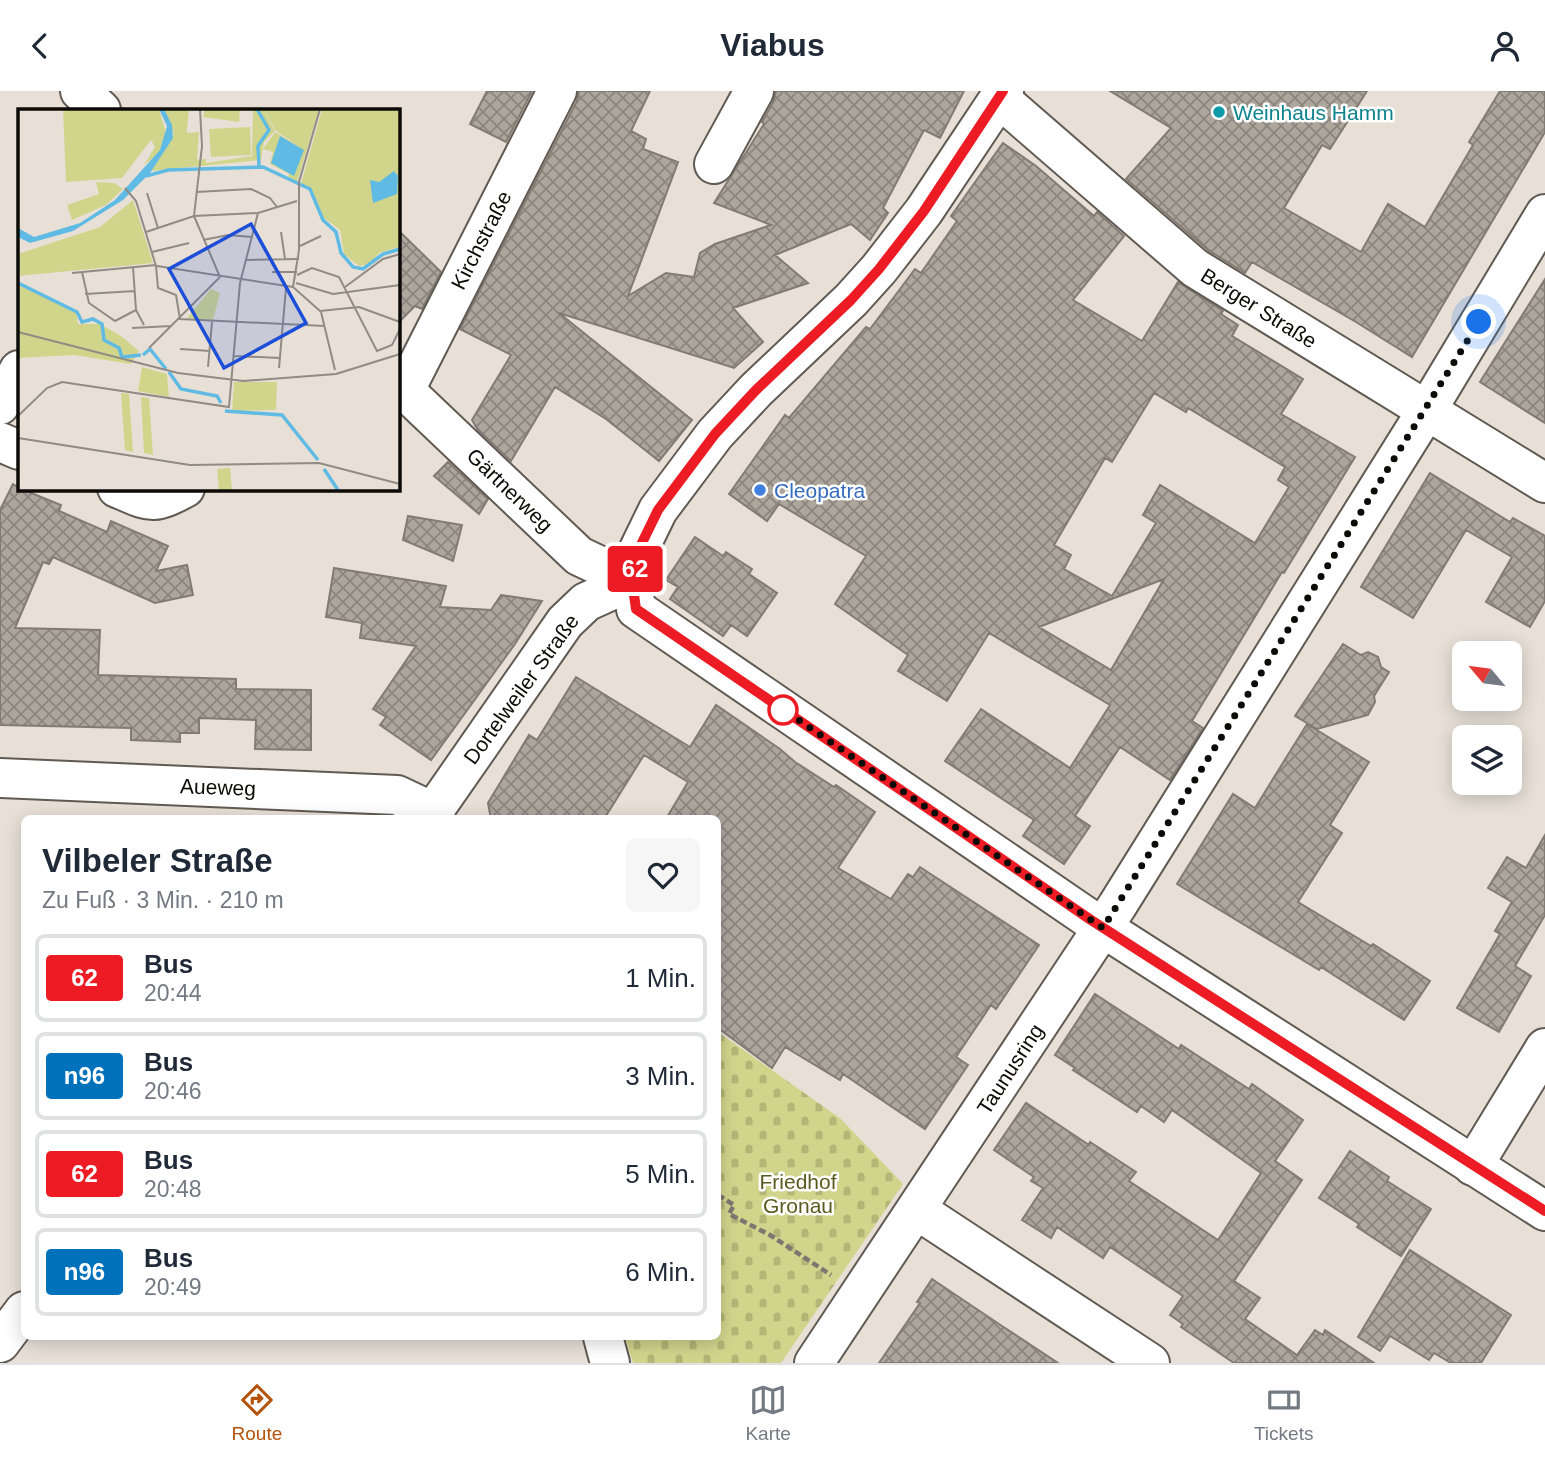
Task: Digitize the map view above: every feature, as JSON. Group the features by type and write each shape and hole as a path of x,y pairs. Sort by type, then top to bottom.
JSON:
{"street":[{"path":"80,91 100,109"},
{"name":"Kirchstraße","path":"401,387 557,91"},
{"path":"714,165 754,91"},
{"path":"1001,95 924,211 879,269 715,434 658,510 639,549 632,581 636,609 1103,928 1545,1211"},
{"name":"Berger Straße","path":"1001,95 1195,268 1545,482"},
{"name":"Taunusring","path":"814,1363 1103,928 1427,410 1545,214"},
{"path":"0,405 18,372"},
{"name":"Gärtnerweg","path":"401,387 579,556 632,581"},
{"path":"0,442 18,450"},
{"path":"122,490 146,500 158,501 181,490"},
{"name":"Dortelweiler Straße","path":"433,815 565,622 586,602 632,581"},
{"name":"Aueweg","path":"0,778 397,795 429,815"},
{"path":"1473,1166 1545,1048"},
{"path":"917,1210 1150,1363"},
{"path":"0,1312 21,1290"},
{"path":"0,1343 21,1315"},
{"path":"604,1340 610,1363"}],"path":[{"path":"721,1197 734,1205 729,1214 770,1235 861,1295"}],"green space":[{"name":"Friedhof Gronau","path":"721,1034 841,1119 903,1184 781,1363 633,1363 626,1340 721,1340"}],"building":[{"path":"487,91 532,91 506,142 470,124"},
{"path":"579,91 650,91 631,131 646,139 643,149 678,162 628,296 666,273 694,277 700,253 715,244 771,225 714,203 764,124 762,122 776,91 964,91 940,138 924,130 883,208 888,213 870,240 851,224 775,255 808,283 733,308 763,342 734,368 559,313 692,420 659,461 606,419 555,387 511,461 478,430 472,420 511,355 460,329 577,101"},
{"path":"1110,91 1367,91 1330,149 1322,145 1284,208 1361,252 1388,204 1425,227 1473,145 1469,142 1500,91 1545,91 1545,132 1412,357 1252,262 1245,273 1208,250 1126,179 1171,128"},
{"path":"1003,143 1036,166 1094,216 1097,212 1124,236 1073,300 1142,341 1178,282 1223,311 1221,314 1238,325 1232,336 1303,379 1281,414 1355,457 1192,721 1203,728 1170,780 1120,747 1075,816 1090,826 1064,864 1023,836 1034,820 945,761 981,709 1070,768 1110,705 989,633 947,701 898,671 908,655 835,604 866,556 779,504 767,521 729,494 785,415 789,418 866,327 870,329 915,269 921,273 957,221 951,216","holes":["1154,393 1186,412 1188,408 1285,467 1278,480 1289,487 1255,543 1160,485 1143,515 1156,523 1112,596 1064,569 1071,555 1054,545 1105,458 1112,462","1164,579 1111,670 1039,627 1109,600"]},
{"path":"399,231 441,272 422,309 415,306 399,322"},
{"path":"1545,279 1545,423 1480,382"},
{"path":"448,462 488,499 479,514 434,476"},
{"path":"1430,473 1510,522 1513,518 1545,536 1545,601 1530,627 1486,602 1512,557 1466,530 1413,618 1361,587"},
{"path":"13,484 18,490 61,505 59,511 107,532 111,521 168,546 156,571 187,565 193,595 155,603 53,557 49,564 43,562 15,628 100,630 98,675 236,679 236,689 311,690 311,750 255,749 256,720 199,718 199,733 180,733 180,742 131,740 131,728 0,725 0,510"},
{"path":"408,516 462,525 453,561 403,540"},
{"path":"695,537 723,556 726,552 752,569 749,574 777,593 747,636 731,625 723,636 670,599 678,587 666,580"},
{"path":"334,568 446,586 440,607 491,610 501,595 542,601 515,644 431,760 380,725 386,717 373,709 416,646 360,638 362,623 326,617"},
{"path":"1343,644 1361,655 1368,652 1378,657 1381,667 1389,672 1374,696 1375,702 1368,715 1317,729 1295,716"},
{"path":"576,677 690,747 716,705 795,762 834,787 836,785 875,812 838,868 891,899 908,874 913,877 920,867 1039,945 996,1009 991,1005 956,1057 968,1065 925,1129 843,1074 840,1080 785,1047 772,1068 721,1030 721,815 668,815 688,782 644,755 606,815 490,815 488,803 529,735 537,740"},
{"path":"1307,724 1369,762 1330,825 1342,833 1298,902 1371,946 1373,944 1430,981 1404,1020 1321,967 1319,970 1177,884 1233,794 1255,808"},
{"path":"1545,835 1545,915 1515,966 1531,976 1499,1032 1457,1008 1500,934 1495,931 1512,902 1488,888 1507,857 1526,868"},
{"path":"1095,994 1179,1049 1181,1045 1249,1089 1252,1084 1303,1120 1275,1161 1302,1180 1234,1281 1260,1298 1245,1319 1297,1355 1315,1330 1323,1335 1325,1330 1374,1363 1234,1363 1181,1327 1183,1324 1170,1315 1183,1296 1110,1247 1103,1258 1057,1227 1051,1238 1022,1220 1043,1188 1031,1181 1034,1177 994,1150 1026,1103 1089,1145 1090,1142 1136,1172 1129,1181 1218,1240 1261,1173 1172,1110 1164,1122 1141,1106 1137,1112 1055,1055"},
{"path":"1350,1151 1389,1177 1387,1181 1431,1209 1401,1256 1319,1198"},
{"path":"1410,1250 1511,1315 1481,1363 1451,1363 1434,1353 1429,1360 1390,1336 1380,1351 1358,1337"},
{"path":"932,1279 1058,1363 879,1363 920,1303 917,1302"}],"bus line":[{"name":"62","path":"1003,91 924,211 879,269 715,434 658,510 639,549 632,581 636,609 1056,897 1545,1211"}],"place":[{"name":"Weinhaus Hamm","path":"1219,112"},
{"name":"Cleopatra","path":"760,490"}],"route":[{"path":"783,710 781,708 1103,928 1427,410 1479,322"}]}
